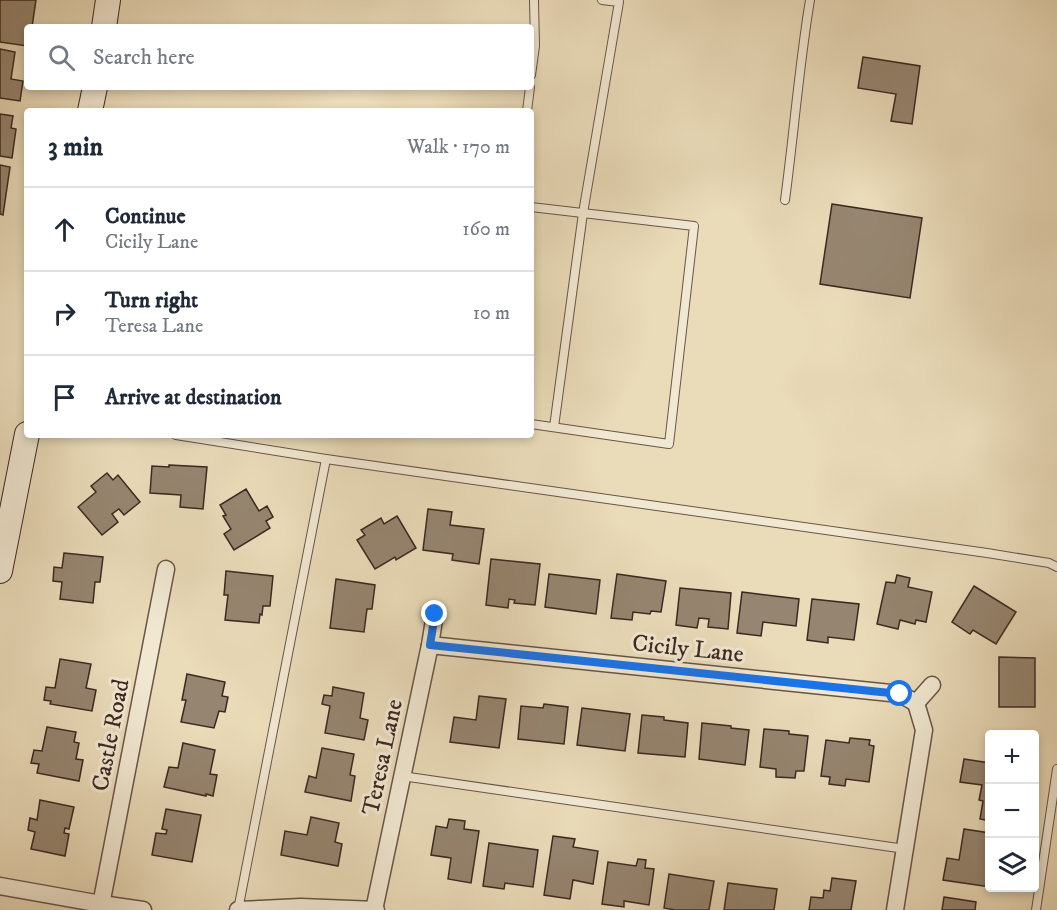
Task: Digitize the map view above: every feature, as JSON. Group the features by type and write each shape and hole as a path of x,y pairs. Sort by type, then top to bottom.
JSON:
{"street":[{"path":"104,24 108,0"},
{"path":"91,108 94,90"},
{"path":"0,571 26,438"},
{"name":"Castle Road","path":"101,907 166,569"},
{"name":"Teresa Lane","path":"374,910 435,614"},
{"name":"Cicily Lane","path":"430,645 900,694 916,703"},
{"path":"895,910 924,730 916,703 932,685"},
{"path":"0,886 101,907 143,910"},
{"path":"238,910 301,907 374,910"}],"lane":[{"path":"534,0 534,46"},
{"path":"554,427 583,213 619,2 602,0"},
{"path":"785,200 803,40 810,0"},
{"path":"527,108 530,90"},
{"path":"534,207 694,226 669,444 534,424"},
{"path":"195,438 326,459 987,553 1049,563 1057,567"},
{"path":"238,910 326,459"},
{"path":"1036,910 1057,769"},
{"path":"402,776 904,849"}],"building":[{"path":"0,0 36,0 32,24 24,24 24,46 0,42"},
{"path":"0,49 15,52 11,79 23,81 20,101 0,98"},
{"path":"863,57 920,66 912,124 891,121 896,94 858,88"},
{"path":"0,114 13,116 11,128 16,129 12,158 0,156"},
{"path":"0,165 10,167 3,215 0,214"},
{"path":"832,204 922,218 910,298 820,284"},
{"path":"169,465 207,467 203,509 180,507 181,495 150,493 152,466 169,467"},
{"path":"107,473 113,480 118,475 140,502 124,515 119,509 112,514 118,522 102,535 78,507 96,492 91,486"},
{"path":"246,489 259,511 267,506 273,517 266,521 270,528 234,550 224,534 231,529 223,516 226,515 220,505"},
{"path":"428,509 452,512 450,525 484,529 479,564 452,560 453,554 423,550"},
{"path":"397,516 416,548 375,569 357,540 365,535 361,530 381,518 384,524"},
{"path":"64,553 103,557 100,582 95,582 93,603 60,599 62,582 53,581 54,567 62,568"},
{"path":"491,559 540,564 535,605 514,603 515,600 509,599 508,608 486,605"},
{"path":"226,571 273,576 270,606 263,606 259,623 225,620 228,595 224,595"},
{"path":"549,574 600,580 596,614 545,607"},
{"path":"617,574 666,581 661,612 651,611 650,614 633,612 632,620 611,618"},
{"path":"897,575 910,578 908,587 932,592 926,622 916,620 915,624 900,620 898,629 877,624 886,582 895,583"},
{"path":"336,579 375,585 372,609 367,609 364,632 330,628"},
{"path":"974,586 1016,612 996,644 973,630 970,634 952,622"},
{"path":"680,588 731,593 728,629 708,627 709,619 699,618 697,628 676,625"},
{"path":"742,592 799,599 796,626 763,622 761,636 737,633"},
{"path":"812,599 859,604 854,640 828,637 828,643 807,640"},
{"path":"999,657 1035,658 1035,707 999,707"},
{"path":"60,659 91,664 86,688 96,690 92,711 50,704 51,701 44,700 46,687 55,688"},
{"path":"187,674 225,682 222,696 228,697 225,712 219,711 214,728 181,722 186,700 182,700"},
{"path":"333,687 364,693 360,718 368,720 364,740 325,733 330,706 322,704 324,695 332,696"},
{"path":"479,696 506,699 499,748 450,742 454,717 476,720"},
{"path":"544,704 568,707 564,744 518,739 521,706 543,708"},
{"path":"582,708 630,714 625,751 577,745"},
{"path":"642,715 688,723 685,757 638,753"},
{"path":"702,723 749,730 745,765 699,759"},
{"path":"47,727 76,732 74,742 79,743 76,759 83,760 79,781 37,773 39,764 31,763 34,750 42,751"},
{"path":"764,729 789,731 789,734 808,736 804,771 796,771 795,778 776,777 776,769 760,767"},
{"path":"850,738 870,740 869,745 874,746 869,782 846,779 845,786 829,784 830,777 821,776 826,740 849,743"},
{"path":"183,743 215,750 210,774 217,775 213,796 164,787 169,767 178,768"},
{"path":"322,748 354,754 350,775 355,776 351,801 305,792 309,776 316,778"},
{"path":"964,759 985,762 985,820 980,819 983,801 979,800 982,785 960,782"},
{"path":"40,800 74,807 69,829 65,828 64,833 69,834 65,856 31,849 35,832 28,830 30,818 37,820"},
{"path":"166,809 201,815 192,862 152,855 156,833 166,834 167,830 162,829"},
{"path":"311,817 339,823 335,842 342,844 338,866 281,855 285,831 307,835"},
{"path":"449,819 465,821 464,829 479,831 471,883 448,879 451,858 431,855 436,826 447,828"},
{"path":"964,829 985,832 985,886 943,880 947,858 959,860"},
{"path":"553,836 575,839 573,847 598,851 593,884 573,880 570,899 544,895"},
{"path":"489,843 538,850 533,887 505,883 504,889 483,886"},
{"path":"638,859 646,860 645,868 654,869 649,905 624,901 624,907 602,904 608,862 636,866"},
{"path":"669,874 714,881 709,910 664,908"},
{"path":"832,878 856,881 851,910 809,910 811,897 823,898 824,890 830,891"},
{"path":"728,883 777,889 774,910 724,910"},
{"path":"944,897 976,902 975,910 942,910"}],"route":[{"path":"435,614 430,645 900,694"}]}
